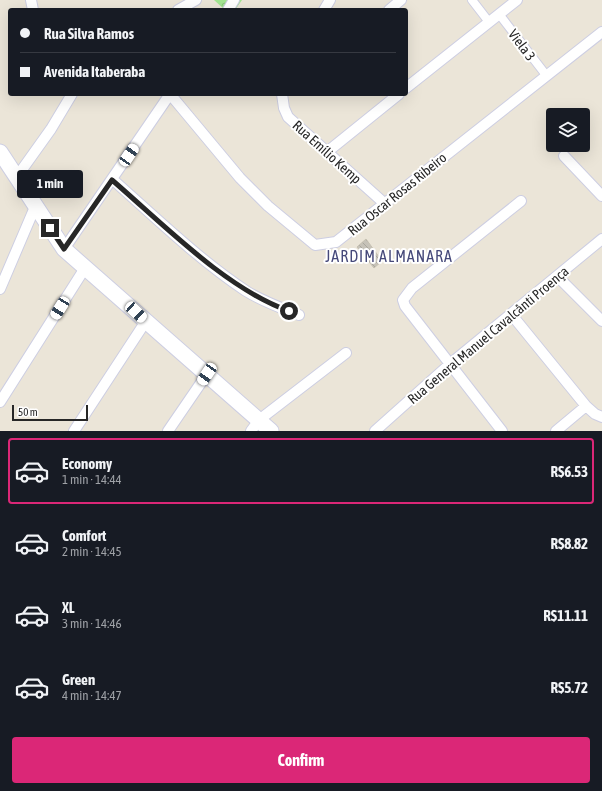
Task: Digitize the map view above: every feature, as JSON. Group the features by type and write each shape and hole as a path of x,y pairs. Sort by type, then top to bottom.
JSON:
{"main road":[{"path":"0,152 64,249 207,374 255,426 271,431"}],"street":[{"path":"182,8 196,0"},
{"path":"391,8 401,0"},
{"path":"472,0 489,22"},
{"path":"408,86 517,0"},
{"name":"Viela 3","path":"499,14 546,75"},
{"name":"Rua Oscar Rosas Ribeiro","path":"172,96 240,178 268,206 315,245 336,242 602,32"},
{"path":"16,178 51,129 69,96"},
{"path":"64,249 169,96"},
{"name":"Rua Emílio Kemp","path":"282,96 284,108 288,117 384,203"},
{"path":"327,152 397,96"},
{"path":"564,156 602,196"},
{"path":"112,180 183,241 247,292 278,307 299,314"},
{"path":"502,431 405,306 403,300 412,288 521,202"},
{"path":"0,289 35,207"},
{"name":"Rua General Manuel Cavalcânti Proença","path":"375,431 450,364 602,239"},
{"path":"0,402 85,268"},
{"path":"557,276 602,321"},
{"path":"511,314 586,406 595,414 602,417"},
{"path":"74,431 146,321"},
{"path":"255,426 346,353"},
{"path":"168,431 207,374"},
{"path":"556,431 586,406"}],"green space":[{"path":"214,0 242,0 236,8 223,8"}],"building":[{"path":"366,239 382,261 374,268 357,247"}],"district":[{"name":"JARDIM ALMANARA","path":"389,256"}],"route":[{"path":"50,228 64,249 112,180 220,272 247,292 289,311"}]}
